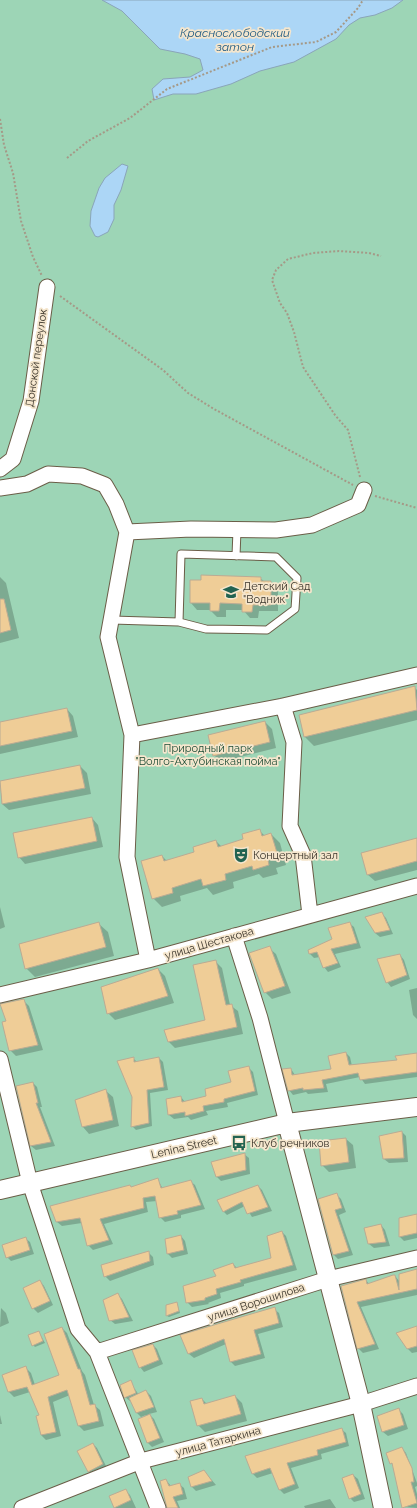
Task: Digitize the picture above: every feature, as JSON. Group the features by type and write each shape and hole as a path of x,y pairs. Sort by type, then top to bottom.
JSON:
{"street":[{"name":"Донской переулок","path":"0,469 14,459 31,401 47,287"},
{"path":"0,488 27,484 48,474 82,476 105,485 116,504 127,532 108,637 132,735 127,857 148,960"},
{"path":"127,532 191,529 276,530 312,525 358,505 364,490"},
{"path":"132,735 284,706 417,674"},
{"path":"284,706 294,742 290,826 302,855 310,915"},
{"name":"улица Шестакова","path":"0,995 148,960 417,886"},
{"path":"234,936 260,1018 361,1404 383,1508"},
{"path":"0,1059 30,1183 78,1329 97,1352 158,1508"},
{"name":"Lenina Street","path":"0,1190 287,1123 417,1107"},
{"name":"улица Ворошилова","path":"97,1352 328,1279 417,1258"},
{"name":"улица Татаркина","path":"22,1508 140,1461 361,1404 417,1386"}],"lane":[{"path":"236,556 237,530"},
{"path":"112,620 179,622 206,629 267,630 296,610 297,578 276,557 181,554 179,622"}],"path":[{"path":"67,158 88,141 130,118 167,89 272,47 316,42 336,32 358,8 363,0"},
{"path":"0,119 4,145 13,174 25,233 33,257 47,287 163,370 188,393 214,409 382,499 417,508"},
{"path":"364,490 355,463 348,430 335,416 303,367 294,332 287,313 280,304 272,280 276,270 288,260 314,253 339,251 370,253 381,256"}],"green space":[{"name":"Природный парк \"Волго-Ахтубинская пойма\"","path":"0,0 417,0 417,1508 0,1508"}],"water":[{"name":"Краснослободский затон","path":"102,0 403,0 392,8 375,15 360,18 349,25 336,39 294,62 260,71 231,84 196,94 173,94 154,100 152,89 163,79 190,77 203,70 200,59 185,54 160,49 122,11"},
{"path":"122,164 128,166 121,190 114,205 114,219 108,232 98,237 95,236 90,226 91,211 99,188 105,178"}],"building":[{"name":"Детский Сад \"Водник\"","path":"201,575 261,577 261,581 271,581 271,605 253,605 252,612 242,612 242,604 220,603 219,611 210,611 210,603 190,603 190,580 201,580"},
{"path":"0,599 4,599 11,630 0,633"},
{"path":"415,686 417,710 304,737 299,715"},
{"path":"67,708 72,731 0,746 0,722"},
{"path":"265,721 270,742 213,756 208,735"},
{"path":"80,765 85,788 2,804 0,781"},
{"path":"92,817 97,841 18,858 13,833"},
{"path":"260,829 262,836 271,833 278,856 268,860 269,865 253,870 252,866 225,874 226,880 203,886 201,879 172,888 173,893 152,899 141,861 162,855 164,861 194,852 193,847 216,840 218,847 243,839 242,834"},
{"path":"417,838 417,861 367,875 361,853"},
{"path":"382,912 390,930 375,933 365,917"},
{"path":"99,922 106,947 25,969 19,944"},
{"path":"350,922 357,943 331,949 338,963 323,968 317,952 309,954 308,950 332,939 328,928"},
{"path":"270,946 285,986 264,993 249,953"},
{"path":"400,954 407,975 386,983 377,959"},
{"path":"216,960 226,1005 232,1004 237,1027 168,1042 164,1030 205,1020 193,965"},
{"path":"158,968 168,996 107,1014 101,987"},
{"path":"24,999 38,1045 9,1051 2,1022 6,1021 0,1004"},
{"path":"346,1052 349,1065 397,1060 395,1056 417,1053 417,1072 360,1080 358,1073 322,1080 324,1088 303,1090 303,1088 288,1091 282,1069 291,1068 292,1075 331,1069 328,1056"},
{"path":"134,1057 134,1062 159,1057 164,1087 147,1090 149,1123 131,1127 132,1097 117,1061"},
{"path":"249,1066 255,1091 224,1099 224,1102 203,1106 204,1111 185,1116 185,1112 168,1115 166,1099 181,1096 182,1102 206,1096 205,1089 231,1082 228,1071"},
{"path":"33,1082 38,1103 36,1103 51,1142 30,1146 16,1086"},
{"path":"106,1089 113,1120 82,1127 75,1100"},
{"path":"402,1131 404,1158 383,1159 379,1136"},
{"path":"346,1138 349,1162 321,1166 319,1141"},
{"path":"245,1153 246,1170 216,1177 211,1162"},
{"path":"158,1178 161,1188 191,1180 201,1205 177,1211 178,1214 159,1218 155,1196 143,1198 144,1208 100,1219 109,1240 87,1246 80,1218 56,1222 50,1206 130,1185 131,1187"},
{"path":"258,1185 268,1207 247,1214 242,1202 223,1212 217,1200"},
{"path":"337,1193 342,1208 335,1210 349,1251 333,1255 318,1199"},
{"path":"417,1214 417,1233 399,1237 399,1218"},
{"path":"381,1224 386,1242 368,1244 364,1228"},
{"path":"282,1231 293,1265 240,1280 241,1282 216,1289 217,1294 205,1298 205,1300 186,1303 183,1286 216,1276 213,1270 233,1263 235,1268 271,1258 267,1236"},
{"path":"181,1235 184,1250 167,1254 165,1239"},
{"path":"26,1237 30,1250 6,1258 2,1245"},
{"path":"149,1251 150,1261 104,1277 101,1265"},
{"path":"417,1269 417,1289 357,1302 375,1344 357,1349 341,1286 366,1279 367,1284 395,1275 399,1290 399,1274"},
{"path":"40,1280 50,1301 32,1309 23,1288"},
{"path":"118,1293 129,1317 109,1321 103,1300"},
{"path":"177,1302 179,1311 166,1316 166,1305"},
{"path":"275,1307 279,1323 254,1330 261,1354 230,1362 224,1339 188,1354 180,1335"},
{"path":"417,1326 417,1346 407,1349 396,1333"},
{"path":"62,1327 78,1369 80,1369 90,1405 95,1404 99,1421 78,1426 67,1390 48,1397 56,1432 41,1435 36,1416 39,1415 27,1387 8,1392 2,1375 26,1366 32,1385 59,1375 44,1334"},
{"path":"39,1331 43,1341 32,1346 28,1335"},
{"path":"153,1344 159,1360 139,1368 132,1350"},
{"path":"131,1380 136,1393 124,1398 120,1385"},
{"path":"146,1390 154,1407 136,1413 129,1398"},
{"path":"235,1395 241,1414 197,1426 190,1401 202,1398 204,1404"},
{"path":"399,1408 404,1425 382,1432 377,1416"},
{"path":"150,1414 160,1438 147,1443 138,1419"},
{"path":"342,1428 346,1442 317,1450 318,1455 287,1463 295,1484 279,1490 270,1468 252,1474 245,1456"},
{"path":"93,1443 103,1464 88,1472 77,1451"},
{"path":"402,1447 412,1468 414,1482 411,1482 417,1503 402,1508 392,1463 390,1464 386,1453"},
{"path":"204,1470 212,1481 191,1487 188,1477"},
{"path":"353,1474 361,1494 349,1499 342,1478"},
{"path":"166,1479 169,1486 180,1483 183,1494 173,1497 178,1508 167,1508 160,1481"},
{"path":"126,1489 131,1500 114,1508 109,1496"}],"place":[{"name":"Детский Сад \"Водник\"","path":"231,592"},
{"name":"Концертный зал","path":"241,855"},
{"name":"Клуб речников","path":"239,1143"}]}
